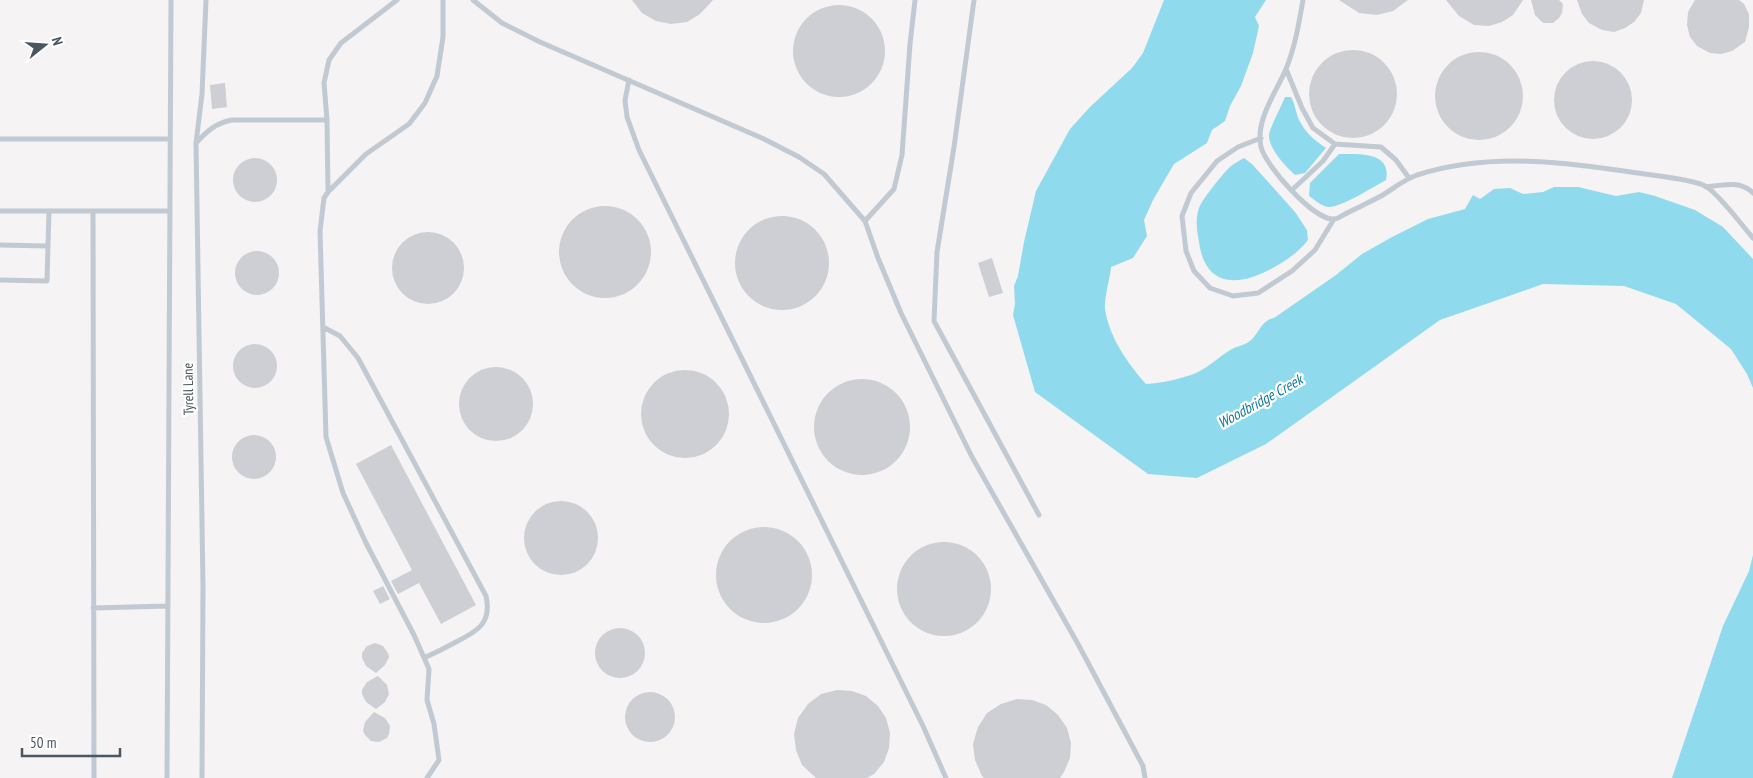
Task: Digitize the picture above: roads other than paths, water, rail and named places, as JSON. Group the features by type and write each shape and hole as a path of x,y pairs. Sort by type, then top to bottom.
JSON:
{"lane":[{"path":"167,778 171,0"},
{"name":"Tyrell Lane","path":"202,778 203,586 196,143 202,94 206,0"},
{"path":"328,192 327,120 324,83 329,60 341,43 397,0"},
{"path":"427,778 439,760 434,724 427,700 429,669 343,493 326,437 320,231 324,198 328,192 366,154 409,124 425,103 437,76 443,37 443,0"},
{"path":"473,0 502,23 540,42 764,139 799,157 824,174 865,221 901,313 972,457 1078,644 1144,766 1145,778"},
{"path":"865,221 894,189 902,155 915,0"},
{"path":"974,0 954,147 937,252 934,321 1039,514"},
{"path":"1303,0 1299,28 1286,68 1268,107 1260,132 1261,149 1277,174 1307,206 1320,216 1334,219"},
{"path":"1286,68 1302,108 1313,128 1335,144 1381,147 1396,160 1409,178"},
{"path":"629,80 625,100 627,117 639,150 906,690 946,778"},
{"path":"196,143 211,127 232,120 327,120"},
{"path":"0,139 170,138"},
{"path":"1260,138 1238,147 1217,161 1191,192 1182,216 1186,251 1194,271 1210,288 1233,296 1258,293 1292,271 1315,250 1334,219 1381,196 1409,178 1434,170 1472,164 1524,160 1559,162 1674,178 1706,187 1733,184 1746,186 1753,193"},
{"path":"1292,190 1323,161 1335,144"},
{"path":"1706,187 1753,238"},
{"path":"0,210 170,211"},
{"path":"0,280 47,280 49,211"},
{"path":"93,211 94,778"},
{"path":"0,245 48,246"},
{"path":"323,327 340,336 358,358 486,596 488,607 485,621 475,633 424,658"},
{"path":"94,608 168,606"}],"water":[{"name":"Woodbridge Creek","path":"1164,0 1266,0 1255,17 1259,26 1253,53 1225,121 1212,130 1207,143 1174,164 1153,200 1144,220 1147,236 1133,258 1111,267 1105,305 1107,319 1120,349 1146,384 1178,379 1201,371 1232,349 1247,343 1269,319 1274,318 1336,275 1362,254 1428,219 1465,209 1473,195 1480,199 1494,189 1510,188 1523,194 1543,192 1554,187 1578,187 1616,196 1639,192 1695,210 1723,227 1753,259 1753,388 1747,374 1731,349 1676,304 1624,286 1543,284 1440,320 1266,444 1197,478 1148,474 1035,392 1013,315 1015,304 1014,286 1018,276 1036,191 1070,129 1090,107 1132,68 1143,53"},
{"path":"1285,97 1291,97 1299,120 1307,132 1326,148 1305,173 1295,175 1278,157 1269,140 1269,135"},
{"path":"1339,154 1372,156 1379,159 1384,164 1386,180 1349,200 1335,206 1326,207 1309,196 1310,183"},
{"path":"1244,158 1252,164 1295,212 1307,230 1308,240 1290,257 1269,270 1245,279 1224,279 1215,275 1202,257 1197,229 1197,216 1201,204 1218,180 1231,166"},
{"path":"1753,555 1753,778 1672,778 1723,626 1749,571"}]}
